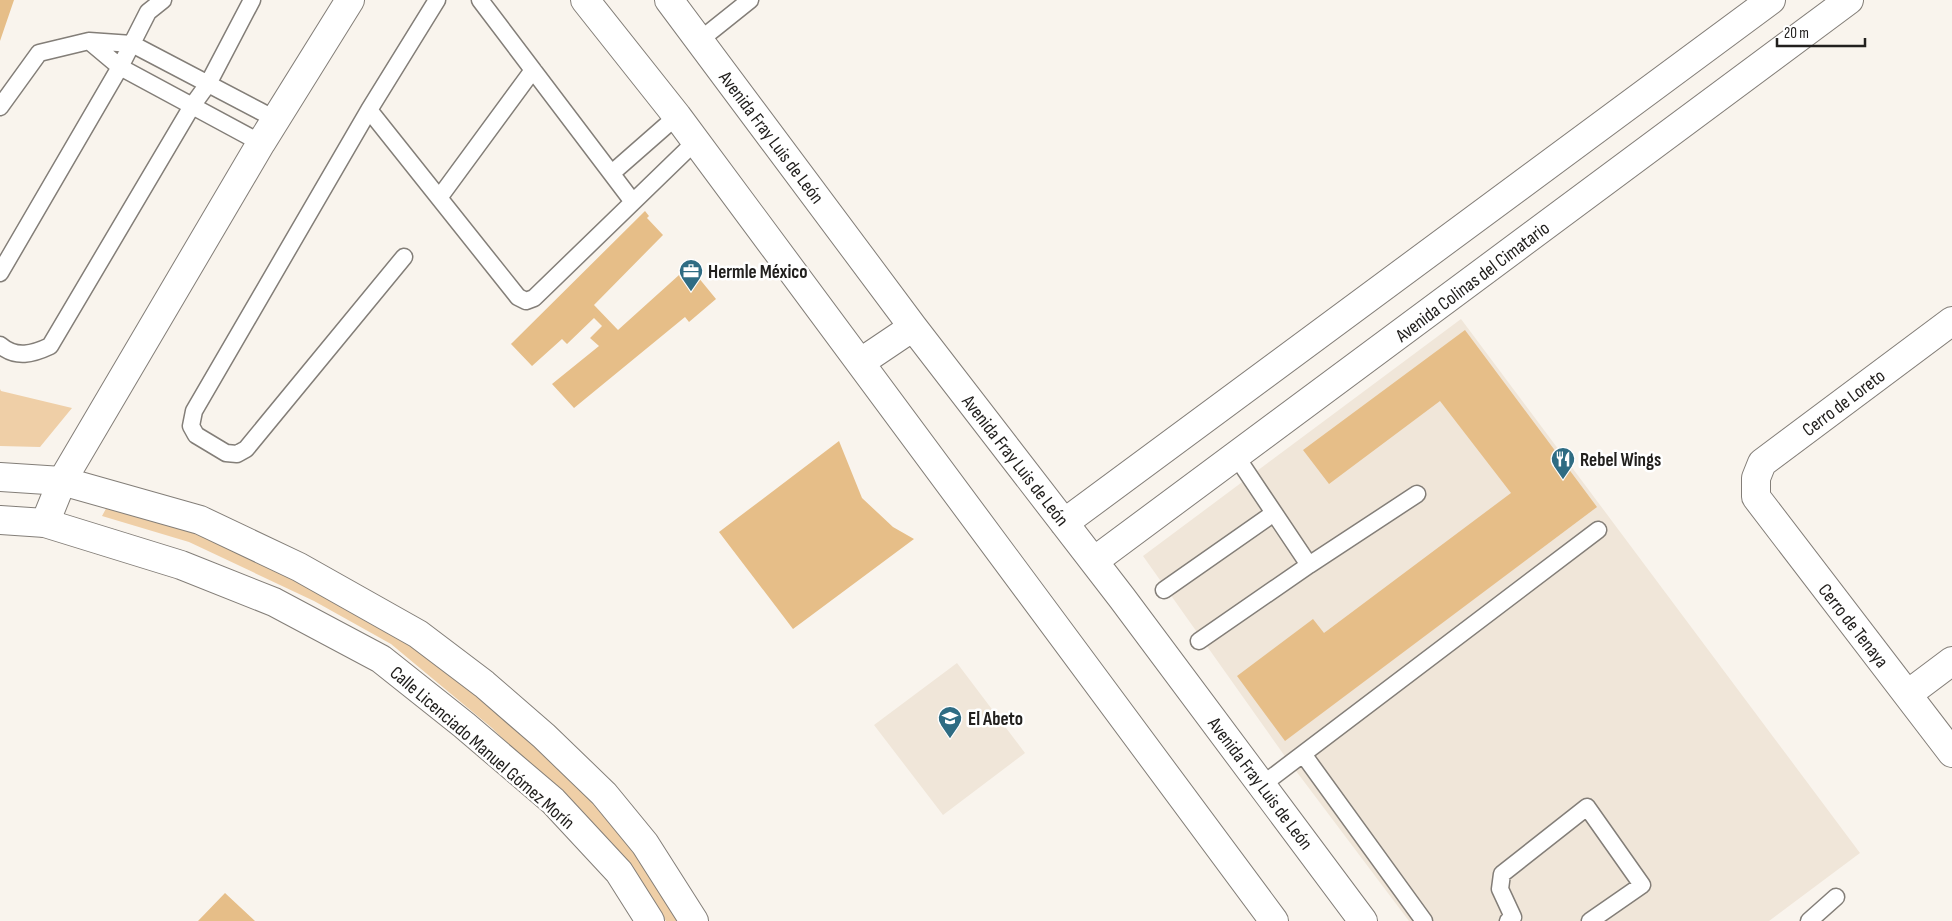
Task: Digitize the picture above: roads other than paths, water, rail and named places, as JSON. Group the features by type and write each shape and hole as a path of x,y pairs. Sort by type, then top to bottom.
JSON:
{"street":[{"path":"45,522 62,481 261,143 350,0"},
{"path":"585,0 678,116 1270,918"},
{"name":"Avenida Fray Luis de León","path":"669,0 913,327 1094,561 1363,921"},
{"path":"1064,522 1771,0"},
{"name":"Avenida Colinas del Cimatario","path":"1094,561 1849,0"},
{"name":"Cerro de Loreto","path":"1756,496 1756,478 1762,463 1952,320"},
{"path":"861,362 913,327"},
{"path":"0,477 62,481 200,520 299,567 418,634 484,684 544,736 604,794 645,844 694,921"},
{"name":"Cerro de Tenaya","path":"1756,496 1952,754"},
{"name":"Calle Licenciado Manuel Gómez Morín","path":"0,520 45,522 181,565 274,602 381,659 464,725 553,802 619,872 650,921"},
{"path":"1908,694 1952,661"}],"lane":[{"path":"0,272 120,67 148,12 163,0"},
{"path":"0,345 7,351 31,355 50,346 192,106 208,84 252,0"},
{"path":"404,257 246,449 237,454 226,453 196,435 192,426 194,411 369,110 437,0"},
{"path":"480,0 633,202"},
{"path":"700,40 750,0"},
{"path":"89,41 120,67 261,143"},
{"path":"0,107 39,53 89,41 132,44 277,120"},
{"path":"439,198 534,70"},
{"path":"369,110 518,297 526,301 534,298 696,142"},
{"path":"612,173 678,116"},
{"path":"1236,456 1309,565"},
{"path":"1199,641 1309,565 1417,494"},
{"path":"1164,590 1274,513"},
{"path":"1262,785 1598,530"},
{"path":"1303,754 1424,921"},
{"path":"1513,920 1500,889 1502,874 1587,807 1642,885 1590,921"},
{"path":"1809,921 1836,897"}],"place":[{"name":"Hermle México","path":"691,292"},
{"name":"Rebel Wings","path":"1563,480"},
{"name":"El Abeto","path":"950,739"}]}
